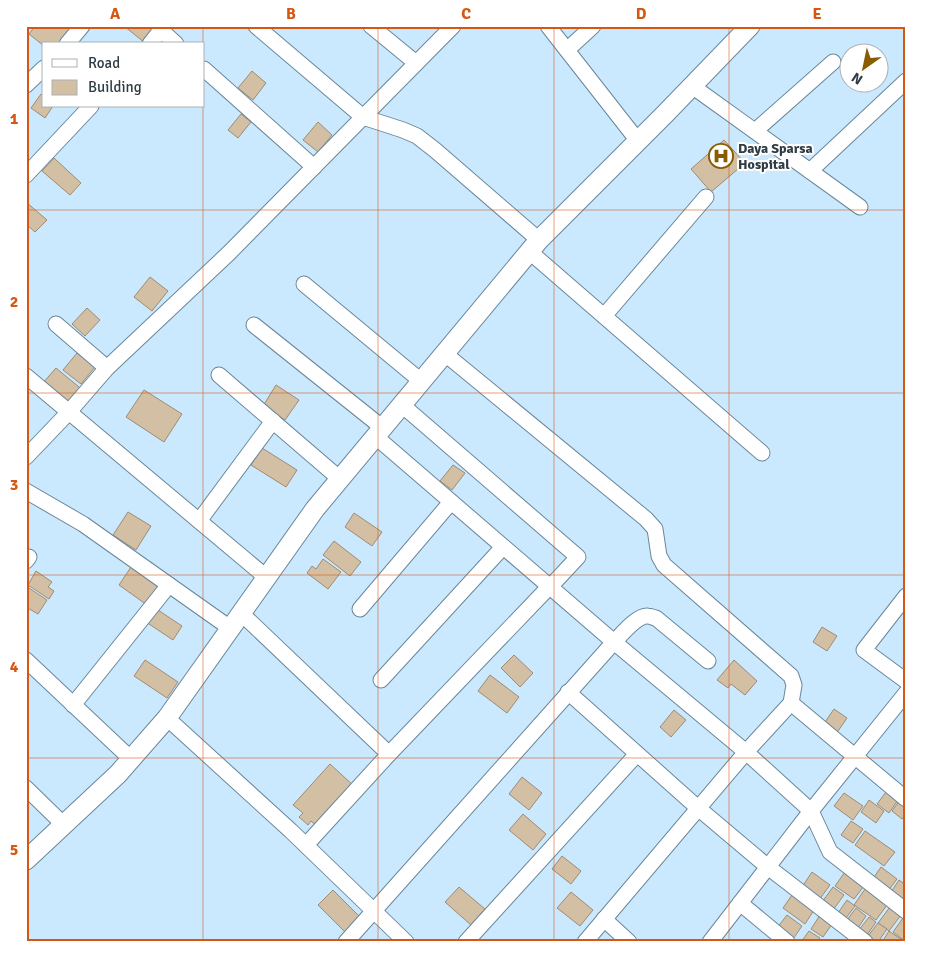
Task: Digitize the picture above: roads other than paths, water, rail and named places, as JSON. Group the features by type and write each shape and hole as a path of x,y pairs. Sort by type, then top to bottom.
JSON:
{"street":[{"path":"69,42 82,26"},
{"path":"256,26 363,117 417,136 435,150 604,316 762,453"},
{"path":"372,26 416,64"},
{"path":"26,457 107,368 229,253 452,26"},
{"path":"548,26 638,142"},
{"path":"567,50 593,26"},
{"path":"26,860 118,774 167,718 315,508 534,246 750,26"},
{"path":"152,42 162,28 174,42"},
{"path":"755,131 833,62"},
{"path":"26,85 42,70"},
{"path":"205,70 314,167"},
{"path":"810,171 906,81"},
{"path":"692,86 860,207"},
{"path":"26,175 89,108"},
{"path":"604,316 706,197"},
{"path":"304,284 421,381"},
{"path":"56,324 107,368"},
{"path":"254,325 379,432 451,502 746,752 811,811 830,852 906,911"},
{"path":"444,353 646,519 655,529 659,556 664,565 791,676 794,685 791,703 746,752 585,942"},
{"path":"219,375 340,479"},
{"path":"26,376 266,577"},
{"path":"306,846 389,754 578,557 402,405"},
{"path":"200,521 273,421"},
{"path":"26,491 83,524 169,585 235,620 389,754"},
{"path":"360,609 451,502"},
{"path":"381,680 503,546"},
{"path":"74,705 169,585"},
{"path":"906,596 864,650 906,682"},
{"path":"346,942 568,692 635,621 648,616 656,618 708,661"},
{"path":"26,660 131,759"},
{"path":"568,692 698,808 768,867 865,942"},
{"path":"712,941 811,811 906,692"},
{"path":"791,703 906,799"},
{"path":"167,718 306,846 406,942"},
{"path":"466,942 637,754"},
{"path":"26,788 64,824"},
{"path":"740,904 788,942"},
{"path":"604,920 629,942"}],"place":[{"name":"Daya Sparsa Hospital","path":"721,156"}]}
